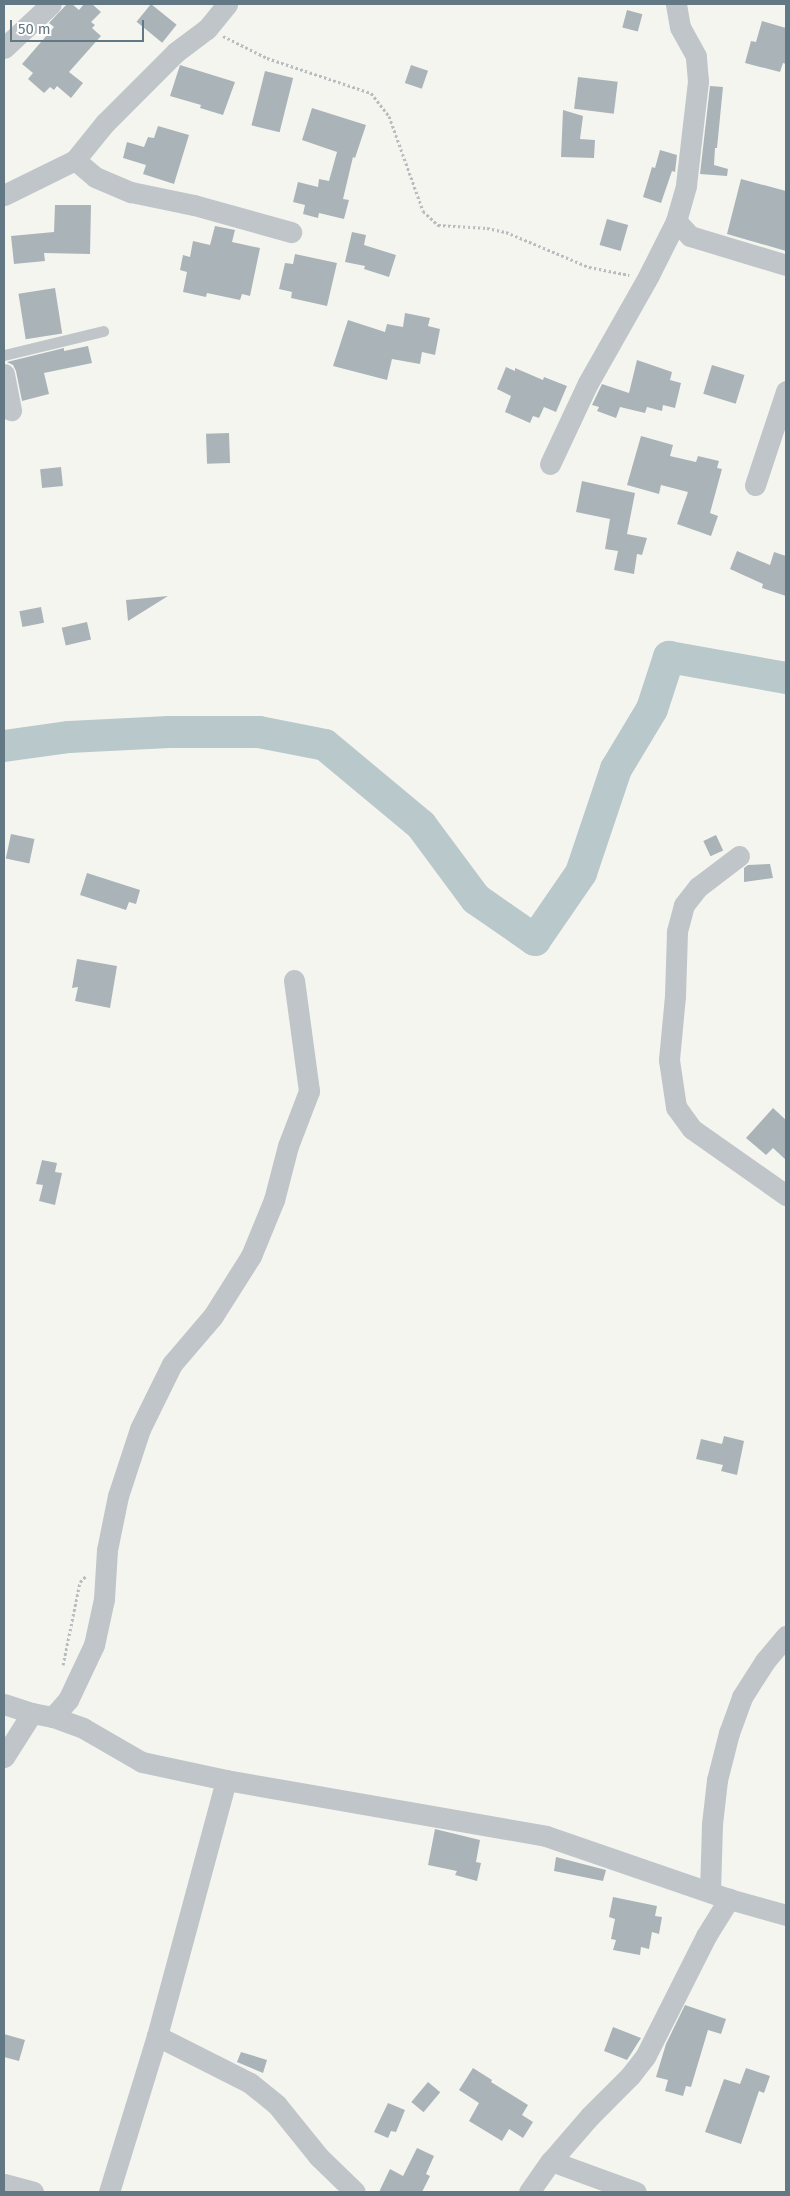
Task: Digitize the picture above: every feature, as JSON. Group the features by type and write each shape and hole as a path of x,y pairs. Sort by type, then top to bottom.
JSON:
{"street":[{"path":"4,48 51,4"},
{"path":"4,195 76,160 105,123 176,52 207,29 227,4"},
{"path":"550,464 588,383 649,275 676,221 688,176 698,81 696,56 680,27 676,4"},
{"path":"76,160 95,177 131,192 194,205 291,232"},
{"path":"676,221 690,236 786,265"},
{"path":"4,374 11,410"},
{"path":"755,485 786,391"},
{"path":"738,856 698,887 684,905 677,932 675,996 669,1060 676,1107 692,1129 786,1195"},
{"path":"53,1717 68,1700 94,1645 104,1599 107,1550 118,1496 140,1429 172,1364 213,1316 251,1256 274,1200 288,1146 309,1091 294,980"},
{"path":"529,2192 551,2161 645,2057 706,1936 719,1895 712,1824 716,1789 729,1733 742,1698 765,1662 786,1636"},
{"path":"4,1704 32,1713 53,1717 83,1728 142,1762 226,1780 546,1836 719,1895 786,1915"},
{"path":"4,1757 32,1713"},
{"path":"109,2192 157,2036 226,1780"},
{"path":"157,2036 224,2069 257,2088 278,2105 319,2157 355,2192"},
{"path":"551,2161 636,2192"},
{"path":"4,2184 33,2192"}],"lane":[{"path":"4,355 103,331"}],"path":[{"path":"207,29 267,58 371,93 389,116 423,211 438,225 487,228 506,232 589,267 623,276 649,275"},
{"path":"64,1671 62,1661 80,1582 107,1550"}],"building":[{"path":"67,4 72,4 79,10 84,4 92,4 101,12 91,22 95,25 92,28 101,36 69,72 83,83 71,98 57,86 54,90 50,87 44,93 28,79 33,73 22,64 54,27 49,23"},
{"path":"151,4 177,25 162,43 137,22"},
{"path":"627,10 642,14 638,32 622,27"},
{"path":"762,21 786,28 786,64 783,63 780,72 745,63 751,41 756,42"},
{"path":"180,65 235,82 223,115 200,108 201,105 170,96"},
{"path":"411,65 428,71 422,89 405,83"},
{"path":"265,71 293,78 280,132 251,125"},
{"path":"578,77 618,82 614,114 574,109"},
{"path":"710,86 723,87 714,165 728,169 727,176 700,174"},
{"path":"312,108 366,125 355,158 353,157 343,199 349,200 344,219 319,213 318,218 303,214 305,205 293,202 298,182 318,187 319,179 329,181 337,152 302,140"},
{"path":"563,110 583,116 580,139 595,140 594,158 561,157"},
{"path":"158,126 189,135 174,184 143,174 146,165 123,158 127,142 144,147 148,137 154,138"},
{"path":"660,150 677,155 675,172 672,171 661,203 643,197 652,167 655,168"},
{"path":"741,179 786,191 786,251 727,234"},
{"path":"55,205 91,205 90,254 44,253 45,261 14,264 11,236 54,232"},
{"path":"607,219 628,225 621,251 600,245"},
{"path":"215,226 235,230 232,242 260,248 250,296 242,294 240,300 207,293 206,297 183,292 187,272 180,270 183,255 190,257 193,241 210,245"},
{"path":"352,232 366,235 364,245 396,255 389,277 364,269 365,266 345,262"},
{"path":"295,254 337,263 327,306 291,298 292,292 279,289 285,263 293,264"},
{"path":"55,288 62,333 26,339 18,294"},
{"path":"405,313 430,318 428,326 440,329 435,355 422,352 420,364 392,359 387,380 333,366 348,320 385,332 387,324 403,327"},
{"path":"88,346 92,363 44,373 49,394 22,401 16,371 13,365 7,362 64,348 64,351"},
{"path":"637,360 672,372 670,380 681,383 675,408 663,405 662,411 647,407 645,413 620,407 616,418 597,411 599,407 592,405 602,384 629,393"},
{"path":"712,365 745,375 736,404 703,394"},
{"path":"506,367 515,371 515,368 543,380 544,377 567,386 556,412 544,407 539,418 533,416 530,423 505,412 511,396 497,389"},
{"path":"229,433 230,463 207,464 206,434"},
{"path":"641,436 673,445 670,456 696,462 698,456 719,461 717,468 722,469 710,513 718,516 711,536 677,524 688,492 661,485 659,494 627,485"},
{"path":"61,467 63,486 42,488 40,469"},
{"path":"582,481 635,493 627,534 647,538 642,555 637,554 634,574 614,570 618,551 605,549 610,519 576,512"},
{"path":"737,551 770,565 774,552 786,556 786,596 762,588 763,584 730,569"},
{"path":"168,596 128,621 126,600"},
{"path":"41,607 44,623 22,627 19,611"},
{"path":"87,622 91,640 66,645 62,628"},
{"path":"11,834 34,839 29,863 6,858"},
{"path":"716,835 723,850 710,856 703,841"},
{"path":"770,864 773,878 744,882 744,868 748,865"},
{"path":"87,873 140,890 136,904 129,902 126,910 80,895"},
{"path":"77,959 117,966 110,1008 75,1001 78,987 72,988"},
{"path":"773,1108 786,1120 786,1160 773,1148 766,1155 746,1138"},
{"path":"42,1160 57,1163 55,1172 62,1173 55,1205 39,1201 43,1185 36,1184"},
{"path":"724,1436 744,1441 737,1475 721,1471 723,1465 696,1459 701,1439 722,1444"},
{"path":"435,1829 480,1840 476,1862 481,1863 477,1881 455,1875 457,1871 428,1865"},
{"path":"556,1857 606,1870 603,1881 554,1871"},
{"path":"613,1897 657,1906 655,1916 662,1917 659,1934 652,1932 649,1949 641,1947 640,1955 613,1950 616,1940 611,1939 615,1919 609,1917"},
{"path":"685,2005 726,2019 721,2034 708,2030 691,2087 686,2086 683,2096 665,2091 668,2080 656,2077 666,2044"},
{"path":"613,2027 641,2038 627,2060 604,2051"},
{"path":"4,2034 25,2040 19,2061 4,2057"},
{"path":"241,2052 267,2060 263,2073 237,2062"},
{"path":"473,2068 492,2080 491,2082 528,2105 522,2115 533,2122 523,2138 509,2129 502,2141 469,2121 479,2103 459,2090"},
{"path":"746,2068 770,2076 764,2093 759,2091 741,2144 705,2132 724,2079 740,2084"},
{"path":"428,2082 440,2092 424,2112 411,2102"},
{"path":"388,2103 405,2110 396,2132 391,2131 388,2138 374,2132"},
{"path":"417,2148 434,2156 426,2174 430,2176 422,2192 379,2192 390,2169 403,2176"}],"waterway":[{"path":"4,746 69,737 169,732 259,732 325,745 421,825 476,899 535,940 581,873 616,769 652,709 669,657 786,678"}]}
